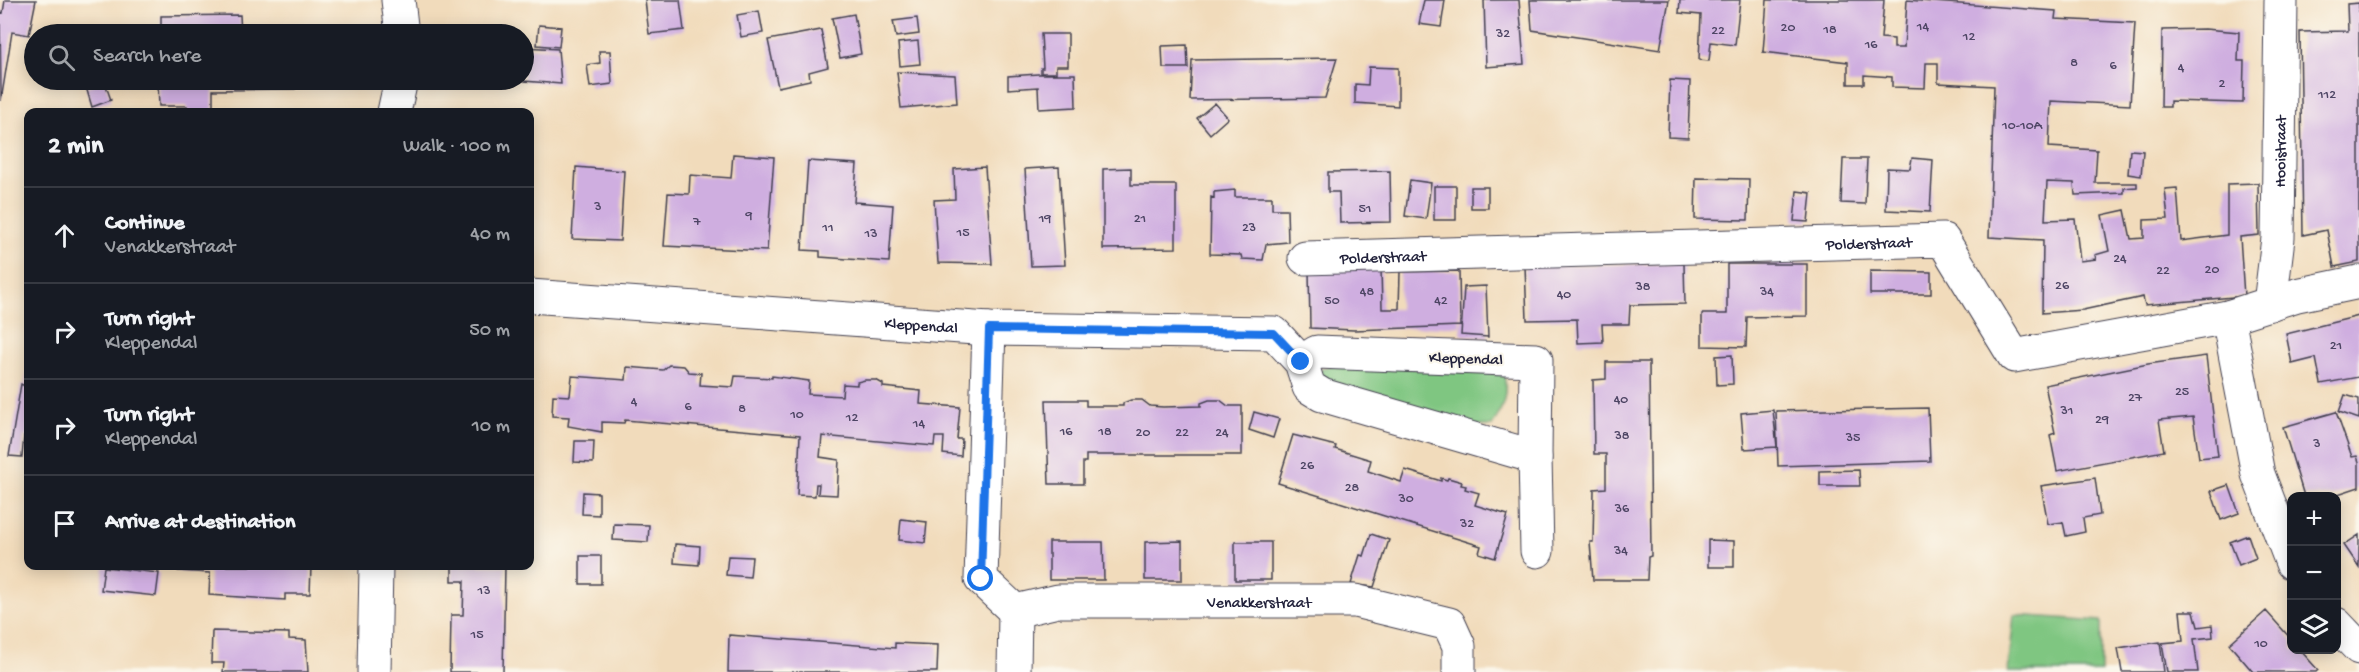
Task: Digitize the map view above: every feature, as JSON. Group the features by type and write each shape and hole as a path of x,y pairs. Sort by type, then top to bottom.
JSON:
{"street":[{"path":"398,0 401,24"},
{"name":"Hooistraat","path":"2270,304 2278,238 2281,0"},
{"path":"395,108 398,90"},
{"name":"Polderstraat","path":"1305,258 1943,240 2014,356 2228,317 2296,295 2359,282"},
{"name":"Kleppendal","path":"534,296 989,329 1274,333 1301,362 1309,387 1322,395 1535,458"},
{"path":"2228,317 2258,474 2287,550"},
{"path":"989,329 981,579 1015,611 1014,672"},
{"name":"Kleppendal","path":"1301,362 1317,352 1536,360 1537,551"},
{"path":"374,672 376,570"},
{"name":"Venakkerstraat","path":"1015,611 1058,601 1355,601 1449,624 1459,646 1459,672"},
{"path":"2341,628 2359,648"}],"green space":[{"path":"1336,363 1504,374 1504,401 1492,426 1471,426 1321,380 1320,370"},
{"path":"2014,615 2101,621 2101,672 2008,672"}],"building":[{"path":"5,0 36,0 31,24 24,24 24,34 12,32 1,101 0,12 3,13"},
{"path":"645,0 680,0 684,30 649,34"},
{"path":"1424,0 1445,0 1441,27 1419,24"},
{"path":"1484,0 1519,0 1524,64 1486,67"},
{"path":"1530,0 1669,0 1660,50 1532,30"},
{"path":"1680,0 1740,0 1735,45 1711,42 1709,61 1699,60 1701,15 1679,13"},
{"path":"1767,0 1884,0 1881,38 1894,39 1894,48 1904,48 1907,0 2056,11 2055,19 2135,23 2130,105 2051,101 2049,147 2097,150 2095,183 2137,183 2137,187 2124,188 2124,193 2075,195 2074,183 2047,182 2045,220 2075,219 2080,261 2096,259 2095,255 2109,251 2102,215 2125,210 2131,239 2144,238 2144,220 2168,219 2165,189 2177,188 2181,241 2227,235 2227,184 2258,183 2259,235 2240,237 2244,296 2145,305 2143,297 2083,310 2042,313 2043,240 1989,237 1994,86 1938,83 1938,63 1926,63 1925,88 1892,87 1892,77 1864,75 1864,84 1848,84 1848,62 1763,52"},
{"path":"2359,3 2359,262 2334,267 2327,230 2303,235 2300,32 2348,31 2347,4"},
{"path":"759,11 763,33 741,37 737,15"},
{"path":"854,14 861,54 840,58 832,18"},
{"path":"240,15 240,24 161,24 161,16"},
{"path":"917,18 919,34 896,37 893,21"},
{"path":"539,25 561,27 559,47 537,45"},
{"path":"2205,29 2239,32 2238,61 2244,61 2243,103 2170,101 2170,107 2161,107 2162,30"},
{"path":"821,30 828,67 809,72 810,80 778,87 768,40"},
{"path":"1041,34 1068,34 1068,66 1056,66 1056,73 1041,73 1041,68 1043,68"},
{"path":"918,41 920,64 900,66 898,43"},
{"path":"1187,45 1188,68 1163,68 1162,46"},
{"path":"534,48 558,49 561,84 534,82"},
{"path":"599,51 610,51 612,84 590,87 587,65 600,63"},
{"path":"1337,58 1325,98 1190,100 1192,60"},
{"path":"1369,67 1398,68 1398,106 1355,103 1355,84 1368,85"},
{"path":"897,72 955,75 957,103 901,108"},
{"path":"1075,74 1076,107 1039,109 1038,87 1008,89 1008,76"},
{"path":"1670,80 1690,81 1688,138 1668,137"},
{"path":"87,90 108,90 111,100 92,107"},
{"path":"158,90 213,90 213,108 159,106"},
{"path":"1215,103 1228,118 1210,134 1197,118"},
{"path":"2130,150 2143,151 2141,176 2128,174"},
{"path":"733,154 774,157 767,251 664,246 668,193 689,194 690,175 731,178"},
{"path":"1912,158 1933,160 1930,212 1886,210 1887,168 1910,169"},
{"path":"1843,159 1867,159 1865,204 1841,203"},
{"path":"808,161 857,164 854,202 893,205 889,262 820,257 820,251 802,250"},
{"path":"576,167 624,171 620,241 572,239"},
{"path":"985,167 992,264 938,263 934,200 955,199 954,169"},
{"path":"1059,167 1065,265 1031,266 1025,169"},
{"path":"1131,168 1131,185 1176,185 1176,248 1103,249 1103,169"},
{"path":"1390,171 1391,222 1340,223 1339,192 1328,192 1328,172"},
{"path":"1696,178 1749,179 1748,220 1695,219"},
{"path":"1410,180 1431,183 1426,219 1405,216"},
{"path":"1434,186 1456,186 1456,220 1434,220"},
{"path":"1471,187 1488,187 1488,208 1471,208"},
{"path":"1235,190 1235,197 1272,197 1272,209 1287,209 1288,242 1266,244 1263,260 1242,259 1241,255 1210,254 1211,197 1214,198 1214,192"},
{"path":"1797,191 1811,193 1808,222 1794,221"},
{"path":"1684,264 1685,304 1630,305 1629,324 1602,324 1603,342 1578,343 1577,319 1527,320 1525,266"},
{"path":"1727,264 1807,264 1807,316 1747,317 1746,347 1702,346 1702,314 1727,314"},
{"path":"1381,267 1382,309 1399,309 1400,272 1459,271 1460,326 1354,330 1310,328 1309,269"},
{"path":"1870,271 1931,272 1931,294 1870,294"},
{"path":"1486,286 1488,337 1461,335 1464,287"},
{"path":"2359,316 2359,377 2321,384 2316,358 2292,364 2286,334"},
{"path":"1732,355 1733,384 1717,385 1716,356"},
{"path":"2206,356 2218,456 2199,458 2193,417 2159,420 2164,451 2057,471 2050,435 2055,433 2045,385 2148,364"},
{"path":"1606,362 1649,362 1651,556 1648,557 1647,580 1593,580 1590,542 1593,542 1594,489 1606,488 1606,454 1594,454 1593,380 1606,379"},
{"path":"669,365 684,366 689,372 701,373 700,385 733,387 735,376 772,378 772,376 809,381 808,394 842,396 843,384 857,385 857,382 865,380 876,380 883,384 883,387 921,391 920,404 960,407 957,439 962,439 961,456 943,454 944,437 935,437 934,446 822,436 820,457 839,460 837,495 818,494 819,484 816,484 815,496 797,495 800,435 625,420 624,423 602,422 602,432 568,426 569,417 552,416 553,395 570,396 572,376 626,380 627,367 663,370"},
{"path":"21,384 24,386 22,457 9,456"},
{"path":"2345,395 2359,399 2359,419 2339,412"},
{"path":"1046,400 1086,400 1086,406 1123,406 1123,403 1131,400 1142,400 1150,406 1163,407 1201,406 1201,403 1209,400 1220,400 1228,406 1242,406 1242,455 1086,455 1086,462 1083,462 1083,484 1049,484"},
{"path":"1928,408 1930,461 1778,466 1776,411"},
{"path":"1773,410 1777,447 1744,449 1741,413"},
{"path":"1254,412 1279,419 1273,438 1249,430"},
{"path":"2336,412 2352,457 2357,456 2359,462 2359,487 2341,493 2303,492 2283,427"},
{"path":"1293,435 1336,446 1335,449 1371,460 1368,471 1401,482 1405,470 1441,481 1441,478 1447,480 1448,478 1462,482 1461,485 1466,486 1465,489 1479,493 1475,505 1508,515 1495,558 1479,553 1481,546 1278,483"},
{"path":"575,441 594,441 593,463 574,462"},
{"path":"1859,470 1860,486 1820,486 1820,471"},
{"path":"2095,478 2100,515 2083,518 2085,532 2066,536 2063,522 2048,524 2041,486"},
{"path":"2229,485 2239,513 2221,520 2211,491"},
{"path":"583,492 599,493 599,515 582,514"},
{"path":"901,519 927,522 925,543 899,540"},
{"path":"614,524 649,525 648,542 613,540"},
{"path":"1371,534 1389,540 1374,587 1351,584 1360,555 1364,556"},
{"path":"2248,535 2256,558 2239,565 2230,542"},
{"path":"2359,535 2359,567 2344,545"},
{"path":"1708,540 1734,541 1734,567 1708,567"},
{"path":"1182,541 1182,580 1145,580 1145,542"},
{"path":"1049,542 1103,542 1104,580 1049,580"},
{"path":"1235,542 1271,542 1271,580 1235,580"},
{"path":"675,544 700,546 699,565 674,563"},
{"path":"580,556 601,556 601,584 580,584"},
{"path":"728,556 752,557 750,577 726,575"},
{"path":"104,570 159,573 156,596 101,590"},
{"path":"311,570 310,594 285,594 285,600 209,595 210,573 178,571"},
{"path":"452,570 505,570 503,672 450,672 451,615 463,615 464,581 452,581"},
{"path":"2180,611 2194,611 2198,627 2212,625 2213,637 2194,639 2198,672 2167,672 2162,643 2183,641"},
{"path":"2266,611 2287,634 2287,654 2304,654 2318,670 2316,672 2253,672 2229,644"},
{"path":"212,631 289,633 289,639 306,640 308,672 223,672 224,663 211,663"},
{"path":"729,635 895,648 895,643 938,645 937,672 728,672"},
{"path":"2160,642 2164,672 2122,672 2118,648"}],"route":[{"path":"981,579 989,329 1274,333 1287,350 1301,362"}]}
